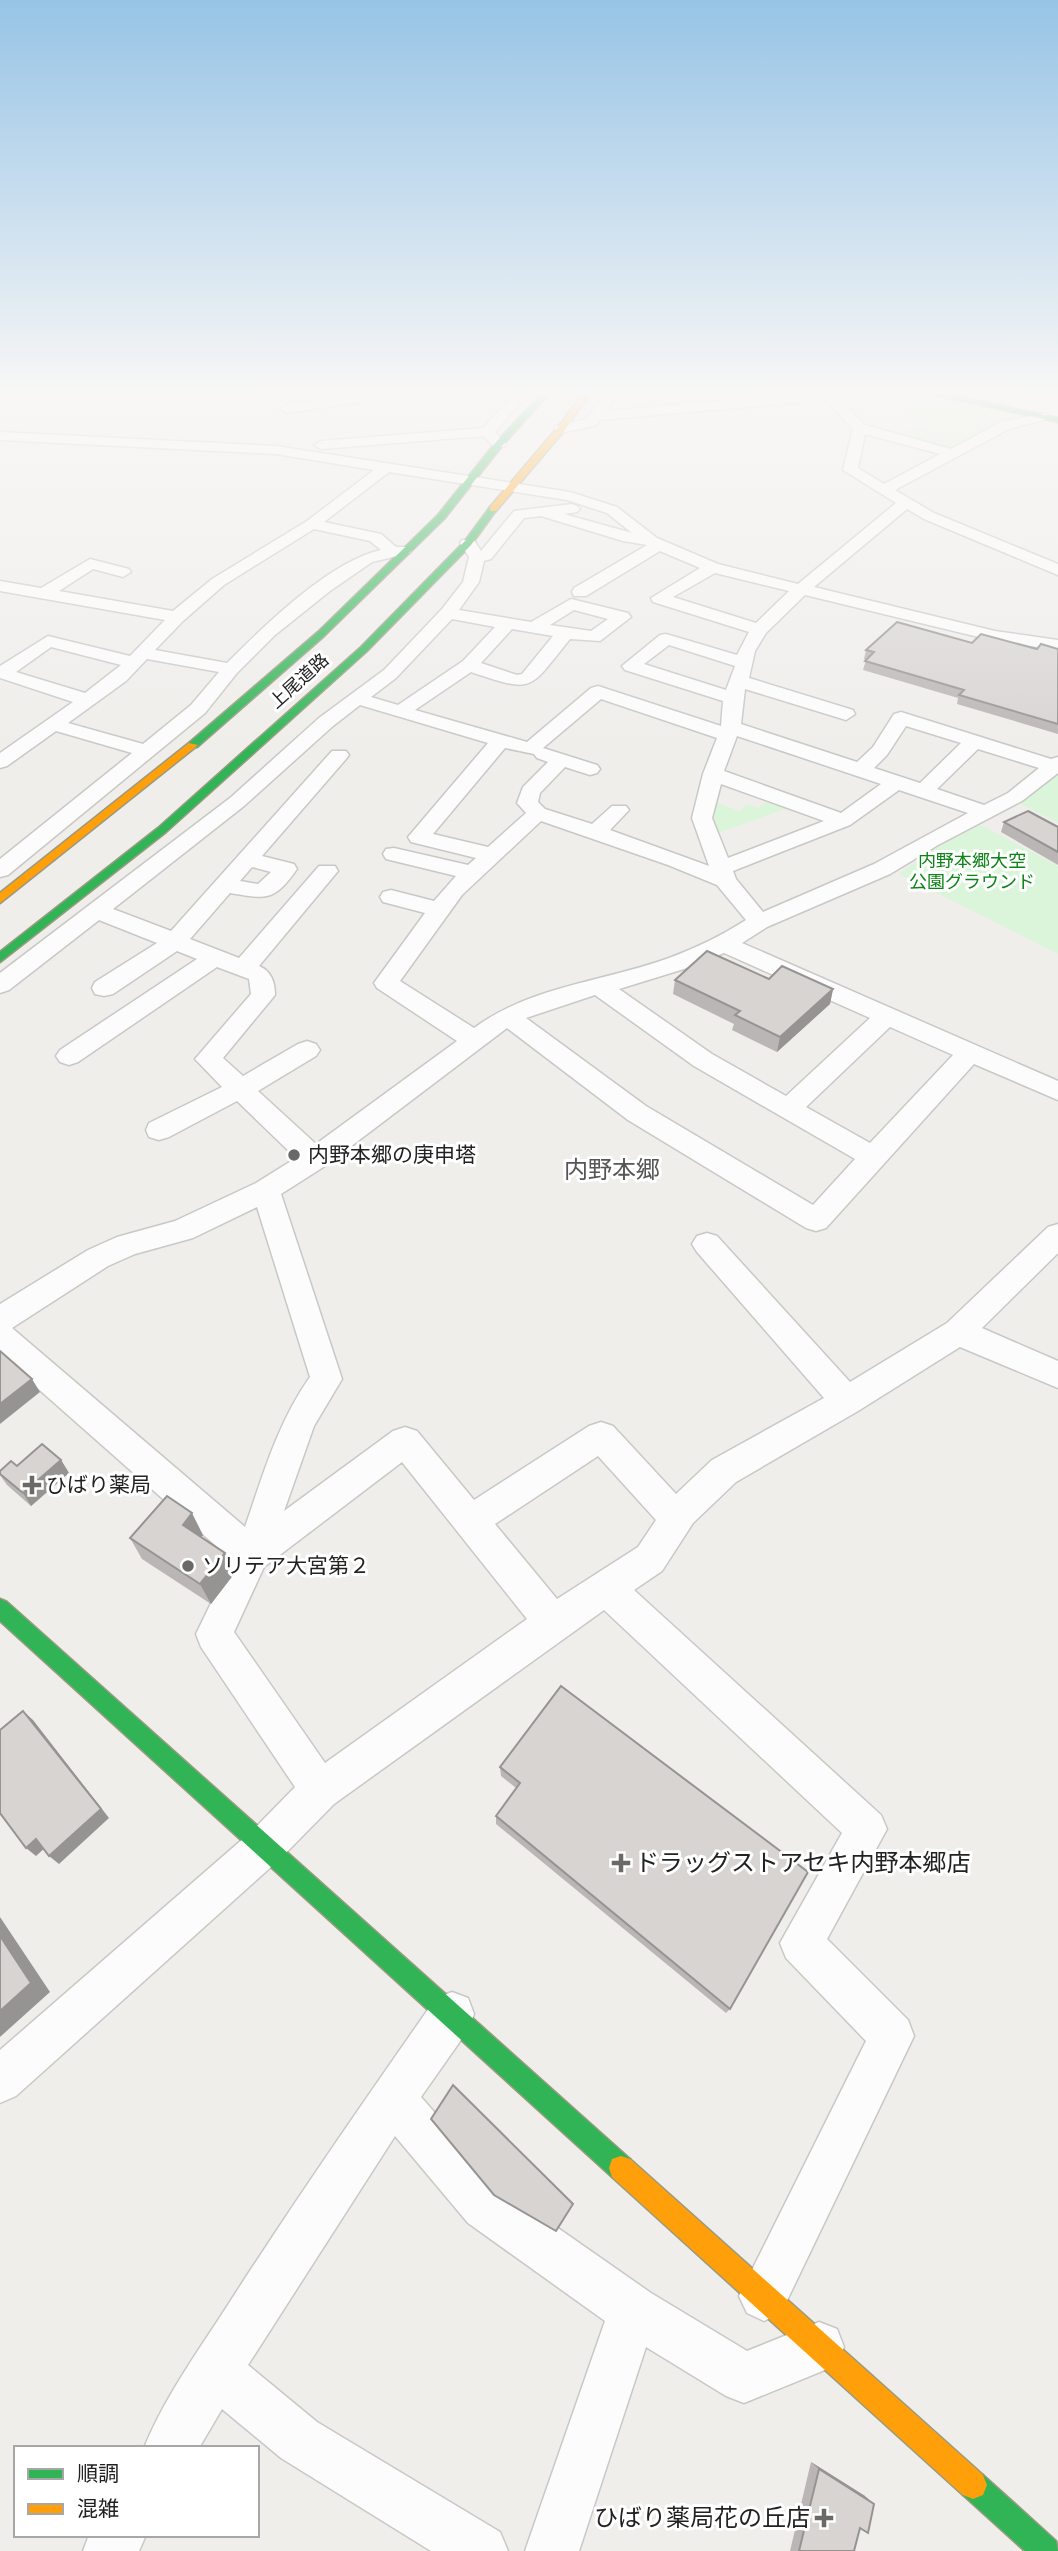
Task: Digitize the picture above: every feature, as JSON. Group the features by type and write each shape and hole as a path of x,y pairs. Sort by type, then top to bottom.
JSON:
{"main road":[{"name":"上尾道路","path":"0,899 232,714 321,634 398,551 443,514"},
{"name":"上尾道路","path":"0,958 162,830 364,649 473,550 495,514"},
{"path":"0,1608 1046,2551"}],"street":[{"path":"1,760 89,701 218,582 326,514"},
{"path":"0,985 237,802 305,739 390,674 448,613 471,582 473,550 485,555 519,514"},
{"path":"547,514 629,538 652,541"},
{"path":"618,514 652,541 713,568 995,636 1058,645"},
{"path":"759,922 722,874 702,818 713,774 730,731 746,651 759,630 802,589 892,514"},
{"path":"927,514 1058,570"},
{"path":"313,524 375,537 398,551"},
{"path":"580,592 652,541"},
{"path":"0,870 198,709 231,669 269,631 331,581 367,558 398,551"},
{"path":"44,594 90,564 123,572"},
{"path":"713,568 659,598 759,630"},
{"path":"2,588 177,617"},
{"path":"448,613 507,624 594,637 622,617 571,604 534,628"},
{"path":"401,711 469,665 507,624"},
{"path":"469,665 516,681 528,678 565,633"},
{"path":"739,681 666,639 631,666 739,681 846,714"},
{"path":"89,701 2,673 48,641 138,658 231,669"},
{"path":"530,749 598,692 861,770 986,812"},
{"path":"358,699 590,769"},
{"path":"861,770 880,751 901,718 1056,765"},
{"path":"54,725 146,751"},
{"path":"492,855 419,837 501,740"},
{"path":"925,791 974,741"},
{"path":"104,988 175,941 339,755"},
{"path":"561,760 530,791 527,803 538,813 722,874 843,821 897,782"},
{"path":"0,1320 98,1258 127,1245 183,1230 266,1190 316,1159 508,1016 534,1005 677,964 724,944 759,922 882,869 930,840 1015,797 1056,765"},
{"path":"713,774 843,821"},
{"path":"595,833 619,810"},
{"path":"474,1040 386,983 454,890 538,813"},
{"path":"394,854 472,873"},
{"path":"225,885 264,892 286,869 248,859"},
{"path":"243,968 327,871"},
{"path":"391,897 440,910"},
{"path":"98,911 257,974 263,983 262,995 208,1059 316,1159"},
{"path":"724,944 1058,1091"},
{"path":"69,1056 215,957"},
{"path":"600,987 703,1060 873,1157"},
{"path":"508,1016 637,1112 816,1220 970,1052"},
{"path":"788,1108 887,1016"},
{"path":"159,1130 275,1071 307,1050"},
{"path":"266,1190 327,1379 300,1419 280,1465 252,1555 214,1634 320,1790"},
{"path":"0,2080 266,1845 320,1790 554,1622 650,1559 677,1518 724,1471 847,1401 958,1332 1058,1235"},
{"path":"707,1244 847,1401"},
{"path":"958,1332 1058,1375"},
{"path":"0,1336 252,1555"},
{"path":"471,1521 601,1436 677,1518"},
{"path":"252,1555 405,1441 554,1622"},
{"path":"606,1588 867,1829 801,1943 892,2036 764,2296"},
{"path":"171,2446 215,2371 393,2099 452,2014"},
{"path":"393,2099 485,2206 633,2311 744,2378 819,2347"},
{"path":"552,2551 633,2311"},
{"path":"215,2371 299,2440 479,2550"}],"green space":[{"path":"1058,772 1058,823 1017,802"},
{"path":"771,798 793,806 718,833 714,822 715,802 740,811 747,804 758,808"},
{"name":"内野本郷大空 公園グラウンド","path":"981,825 1058,866 1058,954 899,874 937,846"}],"building":[{"path":"897,622 972,643 981,634 1037,649 1041,644 1058,649 1058,724 959,695 964,690 865,661 874,652 866,650"},
{"path":"1028,811 1058,827 1058,852 1004,822"},
{"path":"707,951 769,979 782,966 833,989 780,1037 735,1015 740,1011 675,980"},
{"path":"0,1351 32,1379 0,1404"},
{"path":"42,1444 61,1460 23,1493 0,1474 0,1471 11,1461 17,1466"},
{"path":"167,1496 192,1513 183,1525 225,1553 200,1584 130,1538"},
{"path":"561,1686 808,1872 730,2009 496,1816 520,1783 500,1767"},
{"path":"23,1711 101,1809 49,1856 36,1839 26,1848 0,1813 0,1730"},
{"path":"0,1936 31,1983 0,2011"},
{"path":"453,2085 573,2204 556,2231 494,2195 431,2119"},
{"path":"819,2469 874,2504 868,2533 860,2528 854,2551 799,2551"}],"traffic: fast":[{"path":"193,745 321,634 443,514"},
{"path":"0,958 162,830 364,649 468,543 489,514"},
{"path":"0,1608 621,2168"},
{"path":"973,2485 1046,2551"}],"traffic: slow":[{"path":"0,899 193,745"},
{"path":"621,2168 973,2485"}],"place":[{"name":"内野本郷の庚申塔","path":"294,1155"},
{"name":"ひばり薬局","path":"32,1485"},
{"name":"ソリテア大宮第２","path":"188,1566"},
{"name":"ドラッグストアセキ内野本郷店","path":"621,1863"},
{"name":"ひばり薬局花の丘店","path":"824,2518"}],"district":[{"name":"内野本郷","path":"612,1170"}]}
